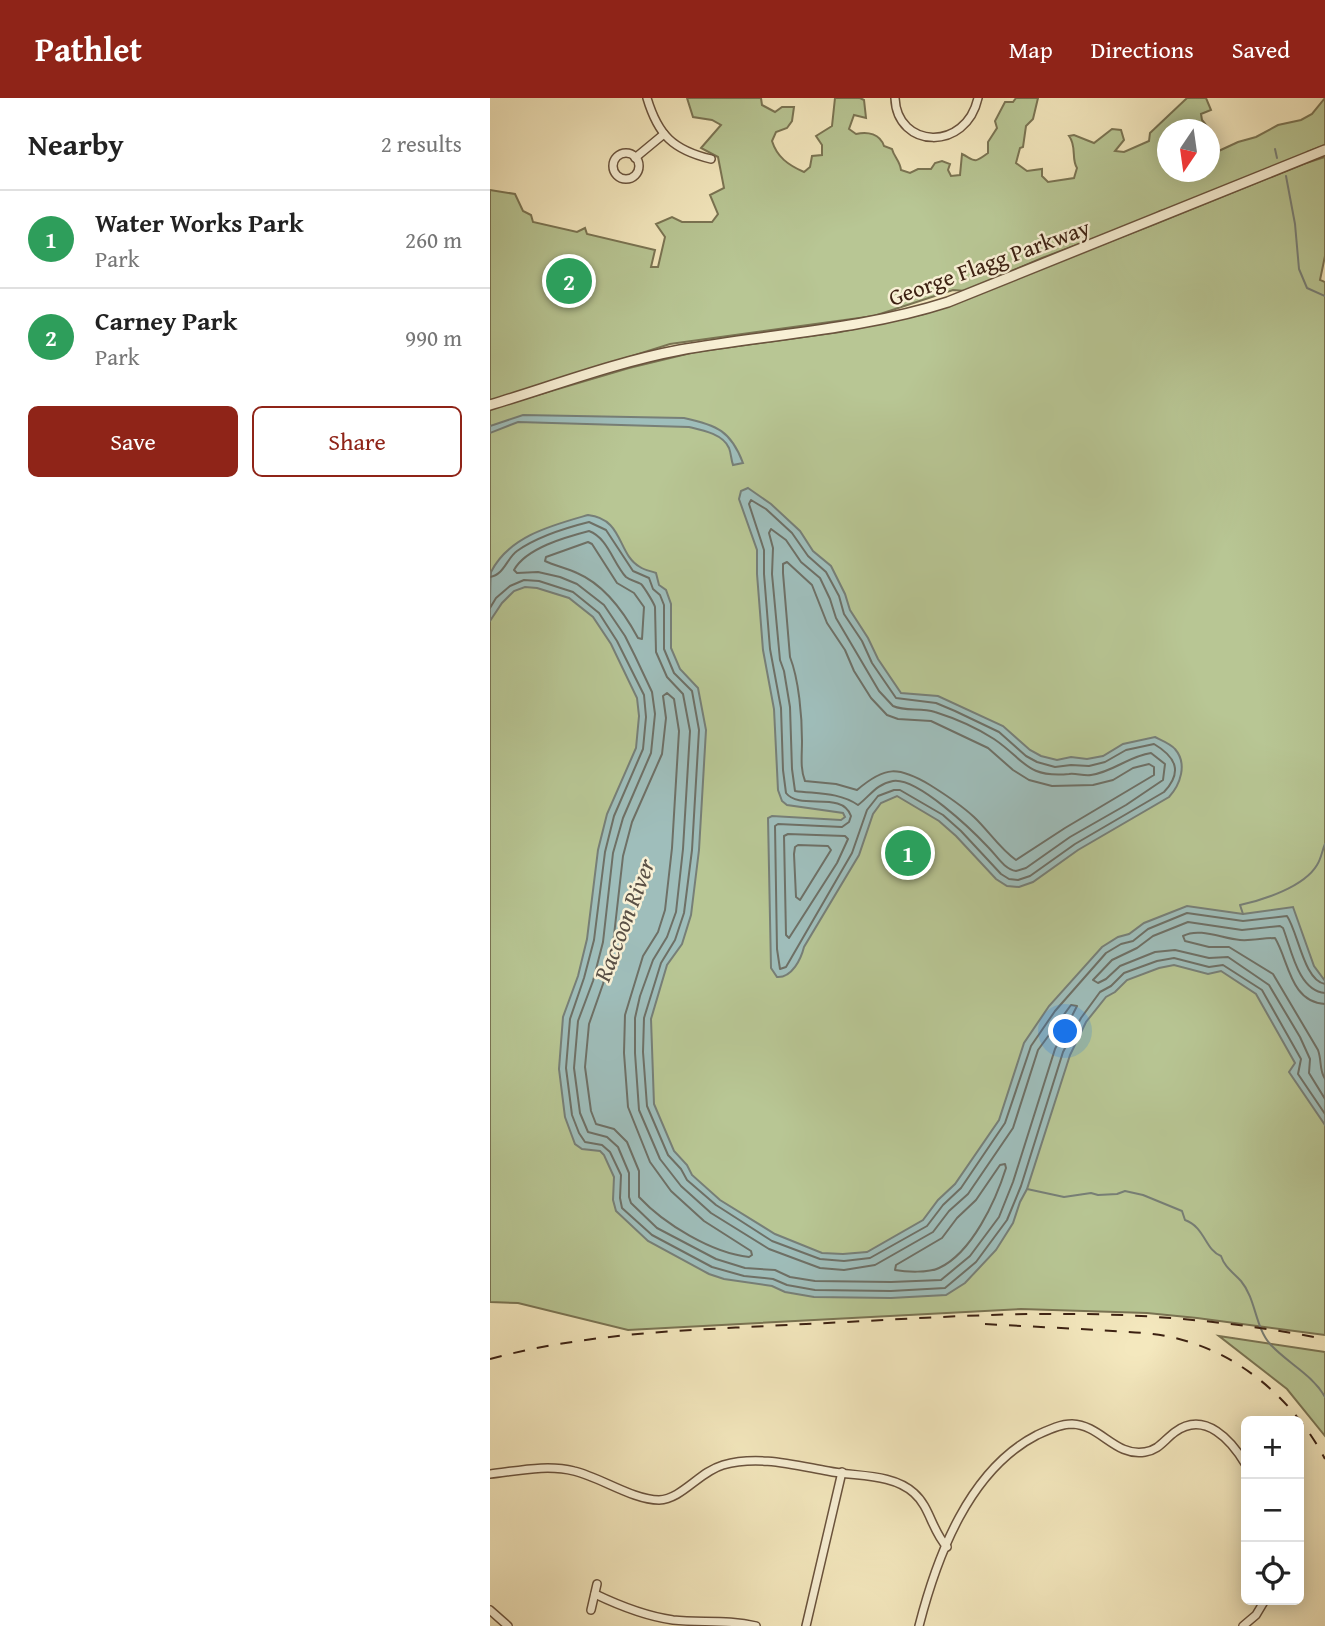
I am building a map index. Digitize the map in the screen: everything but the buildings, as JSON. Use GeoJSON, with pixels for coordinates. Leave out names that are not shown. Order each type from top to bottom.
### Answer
{"type":"FeatureCollection","features":[{"type":"Feature","properties":{"kind":"street"},"geometry":{"type":"LineString","coordinates":[[647,98],[654,120],[664,134],[688,152],[711,159]]}},
{"type":"Feature","properties":{"kind":"street"},"geometry":{"type":"LineString","coordinates":[[895,98],[900,117],[908,127],[923,136],[936,138],[964,127],[972,117],[978,99]]}},
{"type":"Feature","properties":{"kind":"street"},"geometry":{"type":"LineString","coordinates":[[635,158],[664,134]]}},
{"type":"Feature","properties":{"kind":"street","name":"George Flagg Parkway"},"geometry":{"type":"LineString","coordinates":[[490,405],[635,361],[679,351],[808,333],[913,313],[961,297],[1325,150]]}},
{"type":"Feature","properties":{"kind":"street"},"geometry":{"type":"LineString","coordinates":[[919,1626],[947,1547],[967,1504],[986,1477],[1019,1446],[1043,1432],[1062,1425],[1083,1426],[1093,1429],[1119,1448],[1135,1453],[1151,1451],[1184,1427],[1204,1425],[1226,1437],[1241,1458]]}},
{"type":"Feature","properties":{"kind":"street"},"geometry":{"type":"LineString","coordinates":[[490,1474],[562,1469],[661,1500],[680,1492],[704,1472],[730,1463],[780,1462],[900,1483],[913,1492],[923,1504],[937,1537],[947,1547]]}},
{"type":"Feature","properties":{"kind":"street"},"geometry":{"type":"LineString","coordinates":[[806,1626],[842,1472]]}},
{"type":"Feature","properties":{"kind":"street"},"geometry":{"type":"LineString","coordinates":[[591,1610],[597,1584]]}},
{"type":"Feature","properties":{"kind":"street"},"geometry":{"type":"LineString","coordinates":[[595,1594],[628,1609],[660,1618],[725,1620],[756,1626]]}},
{"type":"Feature","properties":{"kind":"street"},"geometry":{"type":"LineString","coordinates":[[1243,1626],[1256,1615],[1262,1605]]}},
{"type":"Feature","properties":{"kind":"street"},"geometry":{"type":"LineString","coordinates":[[490,1610],[508,1626]]}},
{"type":"Feature","properties":{"kind":"green space"},"geometry":{"type":"Polygon","coordinates":[[[687,98],[761,98],[762,105],[775,112],[782,107],[794,107],[792,121],[787,128],[776,132],[772,141],[784,160],[804,172],[810,167],[812,156],[822,155],[822,145],[816,136],[832,126],[835,98],[864,100],[866,118],[854,115],[849,129],[856,134],[869,133],[877,136],[884,146],[892,149],[901,170],[910,173],[918,169],[931,169],[935,163],[942,161],[950,164],[948,170],[951,176],[960,175],[962,154],[975,160],[988,153],[988,142],[997,128],[995,121],[1005,102],[1013,102],[1016,98],[1038,98],[1033,119],[1026,126],[1023,147],[1020,148],[1016,163],[1027,171],[1042,169],[1042,176],[1048,182],[1074,178],[1077,168],[1069,136],[1074,135],[1094,143],[1112,129],[1121,130],[1124,140],[1115,151],[1124,152],[1149,141],[1150,133],[1157,126],[1157,182],[1220,182],[1220,150],[1256,137],[1278,125],[1301,120],[1312,114],[1325,98],[1325,145],[1307,152],[1307,155],[1042,258],[966,291],[953,290],[874,316],[670,344],[490,401],[490,190],[515,194],[523,211],[531,215],[533,222],[577,232],[585,228],[587,234],[655,250],[651,267],[658,267],[665,237],[656,224],[672,217],[682,222],[712,222],[718,214],[710,195],[724,188],[718,157],[701,148],[721,125],[712,120],[693,117],[687,98]]]}},
{"type":"Feature","properties":{"kind":"green space"},"geometry":{"type":"Polygon","coordinates":[[[1187,98],[1206,98],[1211,110],[1201,114],[1202,119],[1165,119],[1187,98]]]}},
{"type":"Feature","properties":{"kind":"green space"},"geometry":{"type":"Polygon","coordinates":[[[1325,157],[1325,256],[1320,280],[1325,282],[1325,1335],[1147,1313],[1021,1309],[628,1330],[518,1303],[490,1302],[490,409],[629,368],[695,352],[840,332],[924,314],[1325,157]]]}},
{"type":"Feature","properties":{"kind":"green space"},"geometry":{"type":"Polygon","coordinates":[[[1219,1336],[1325,1352],[1325,1436],[1287,1389],[1219,1336]]]}},
{"type":"Feature","properties":{"kind":"water"},"geometry":{"type":"Polygon","coordinates":[[[523,415],[684,418],[705,423],[721,431],[733,443],[743,463],[733,465],[729,448],[722,439],[712,433],[689,427],[518,422],[490,433],[490,426],[523,415]]]}},
{"type":"Feature","properties":{"kind":"water"},"geometry":{"type":"Polygon","coordinates":[[[748,488],[771,504],[800,531],[813,551],[831,566],[850,610],[901,693],[938,696],[1003,726],[1030,750],[1057,760],[1103,756],[1123,744],[1155,737],[1173,747],[1181,761],[1181,774],[1173,792],[1169,797],[1078,850],[1033,882],[1019,887],[1007,886],[996,879],[939,821],[897,796],[881,803],[873,814],[859,855],[804,947],[798,962],[787,974],[777,977],[771,968],[768,818],[772,816],[841,820],[845,817],[843,813],[787,805],[782,801],[778,790],[774,709],[763,650],[757,550],[739,499],[741,491],[748,488]]]}},
{"type":"Feature","properties":{"kind":"water","name":"Raccoon River"},"geometry":{"type":"Polygon","coordinates":[[[588,515],[608,523],[633,561],[656,573],[659,585],[666,590],[671,604],[671,648],[680,669],[698,688],[706,730],[699,850],[691,915],[682,944],[667,965],[651,1019],[654,1104],[674,1151],[692,1175],[720,1200],[775,1234],[822,1253],[867,1252],[923,1220],[955,1184],[999,1120],[1024,1043],[1049,1006],[1102,947],[1129,934],[1144,923],[1187,906],[1243,914],[1293,907],[1314,966],[1325,981],[1325,1125],[1289,1072],[1295,1063],[1256,994],[1221,971],[1208,974],[1174,965],[1127,980],[1106,997],[1086,1022],[1070,1055],[1027,1189],[1013,1223],[996,1250],[965,1283],[946,1295],[891,1298],[814,1297],[785,1292],[772,1286],[724,1279],[709,1274],[648,1241],[616,1211],[613,1200],[614,1177],[604,1155],[600,1151],[582,1149],[575,1144],[565,1117],[559,1069],[563,1017],[578,976],[587,939],[598,850],[607,814],[636,748],[639,716],[637,698],[611,644],[593,617],[569,598],[525,587],[514,591],[490,621],[491,572],[509,549],[533,534],[588,515]]]}},
{"type":"Feature","properties":{"kind":"waterway"},"geometry":{"type":"LineString","coordinates":[[1275,149],[1277,158]]}},
{"type":"Feature","properties":{"kind":"waterway"},"geometry":{"type":"LineString","coordinates":[[1286,176],[1295,224],[1299,269],[1307,288],[1325,296]]}},
{"type":"Feature","properties":{"kind":"waterway"},"geometry":{"type":"LineString","coordinates":[[1243,914],[1240,905],[1271,896],[1303,880],[1317,865],[1325,844]]}},
{"type":"Feature","properties":{"kind":"waterway"},"geometry":{"type":"LineString","coordinates":[[1027,1189],[1064,1197],[1091,1193],[1117,1194],[1125,1191],[1143,1195],[1182,1211],[1185,1220],[1197,1228],[1211,1249],[1221,1256],[1246,1288],[1261,1330],[1270,1344],[1306,1375],[1325,1397]]}},
{"type":"Feature","properties":{"kind":"railway"},"geometry":{"type":"LineString","coordinates":[[490,1359],[568,1343],[647,1333],[1038,1314],[1167,1318],[1262,1328],[1325,1339]]}},
{"type":"Feature","properties":{"kind":"railway"},"geometry":{"type":"LineString","coordinates":[[985,1324],[1149,1334],[1202,1346],[1245,1369],[1282,1400],[1313,1438],[1325,1459]]}},
{"type":"Feature","properties":{"kind":"place","name":"Carney Park"},"geometry":{"type":"Point","coordinates":[569,281]}},
{"type":"Feature","properties":{"kind":"place","name":"Water Works Park"},"geometry":{"type":"Point","coordinates":[908,853]}}]}
